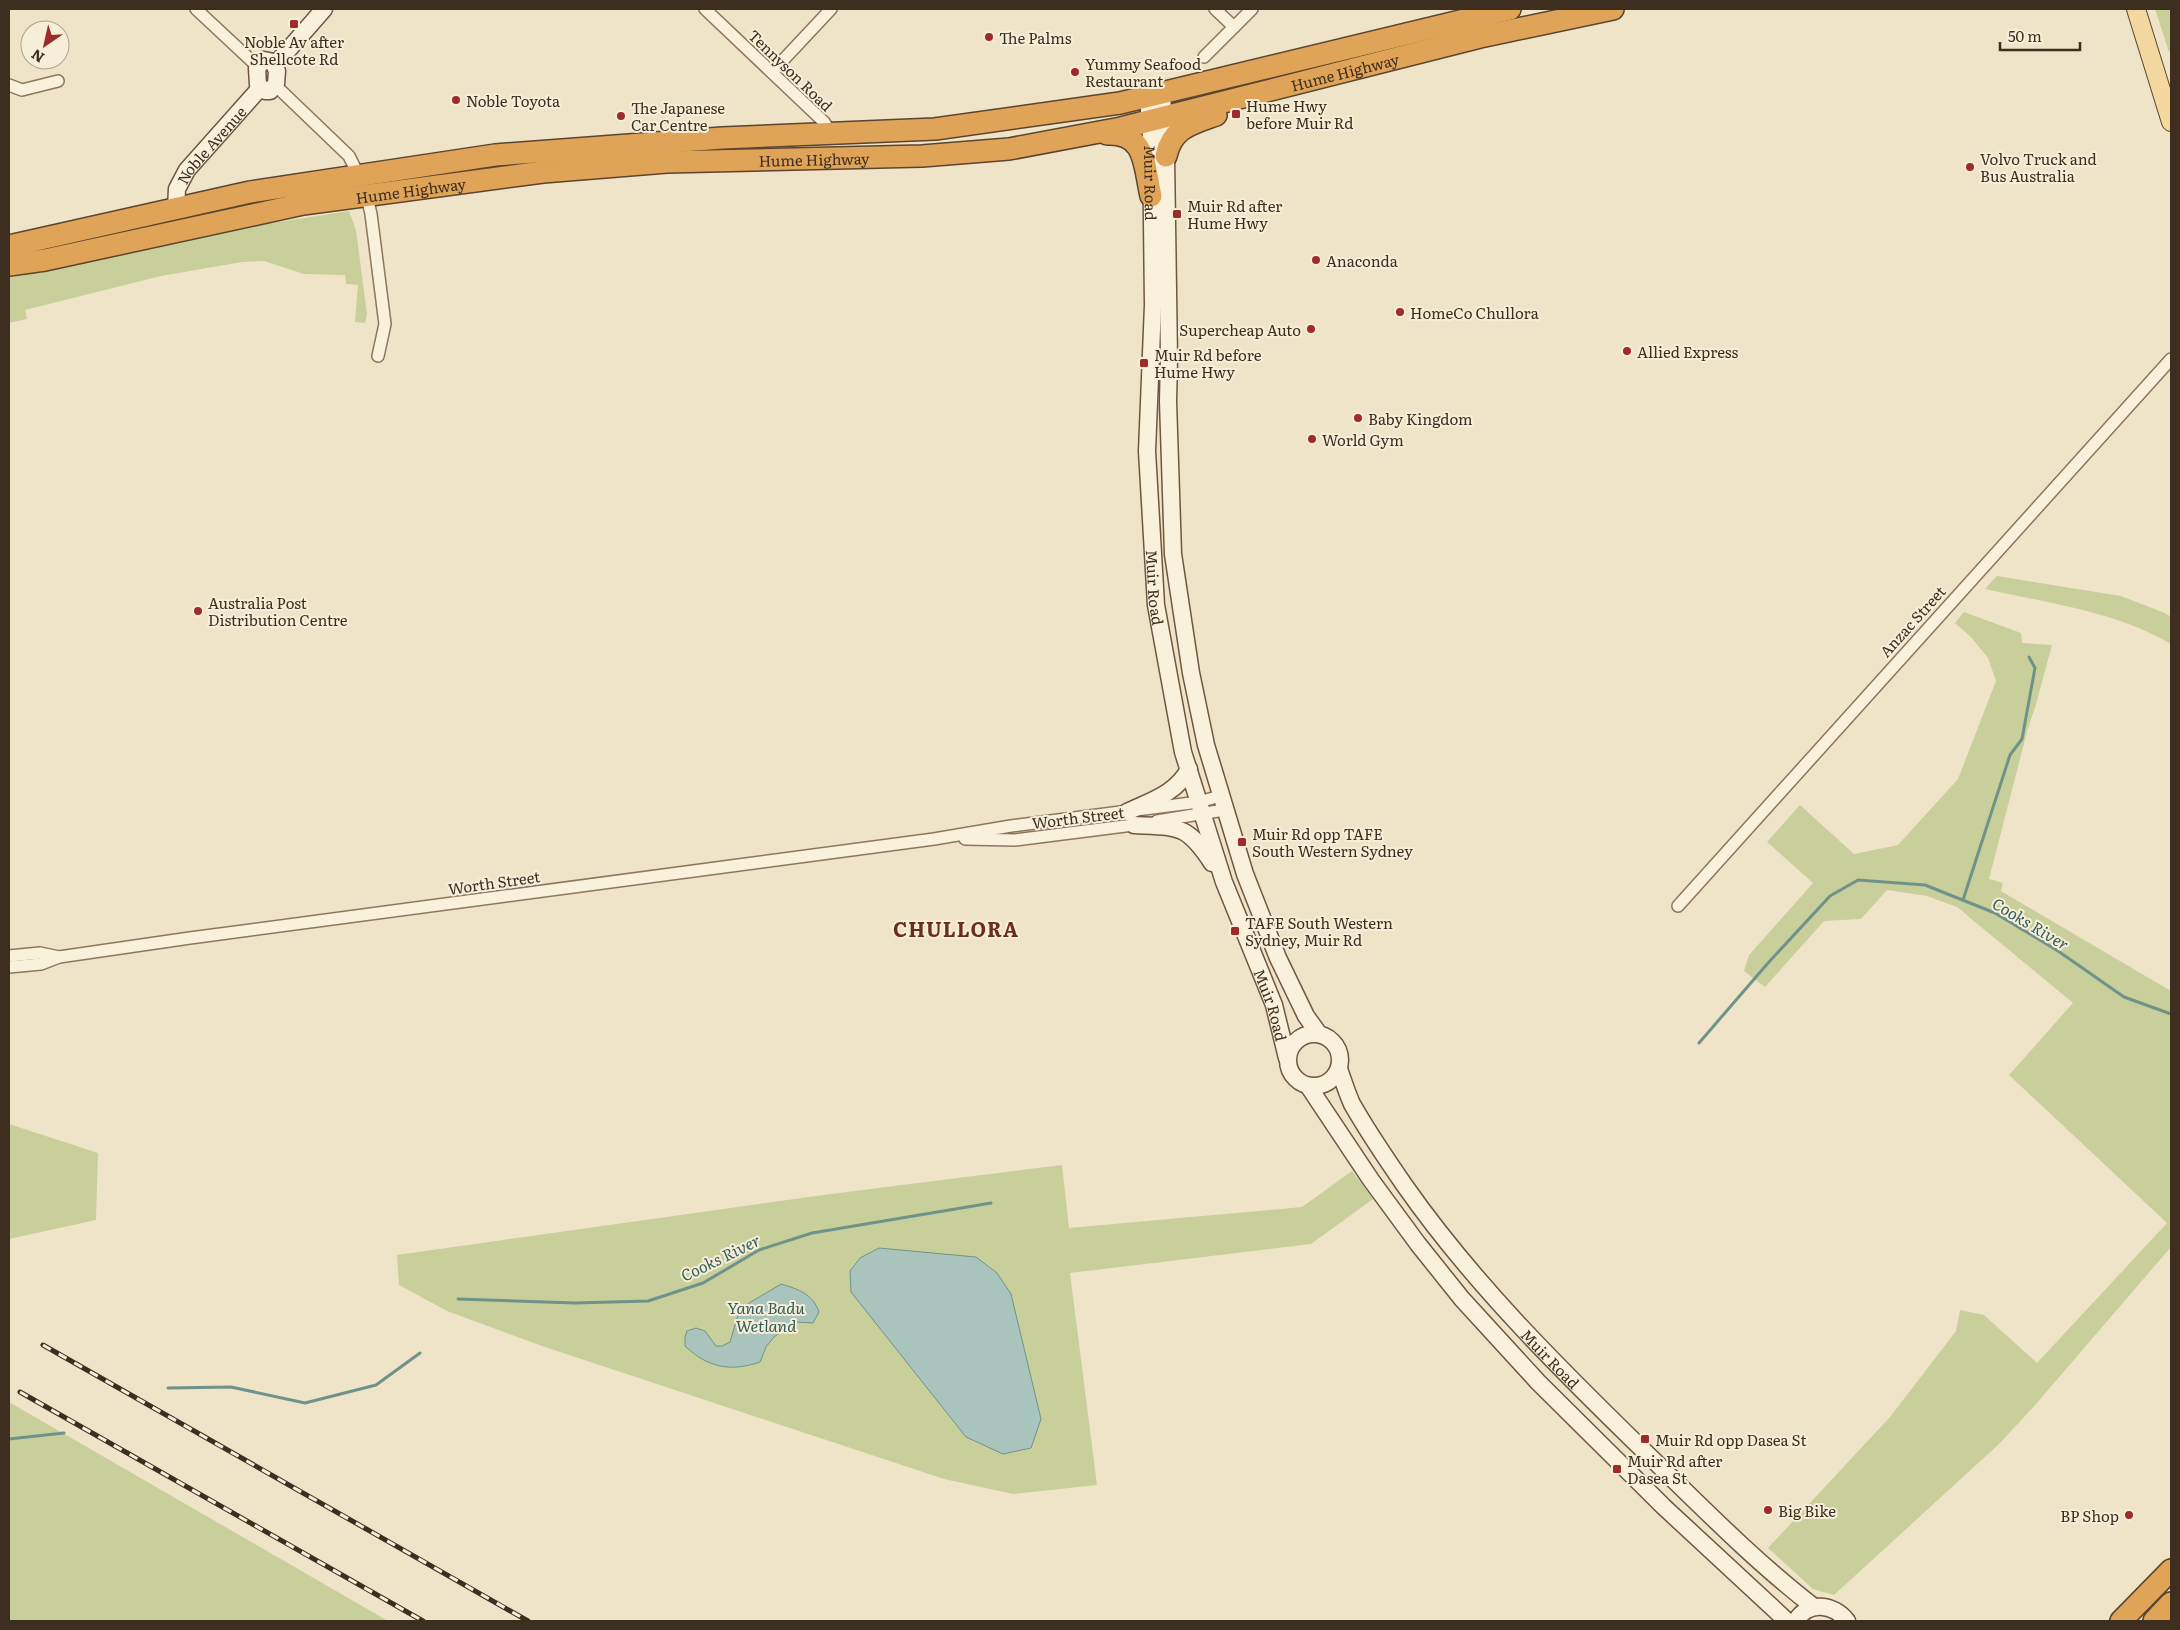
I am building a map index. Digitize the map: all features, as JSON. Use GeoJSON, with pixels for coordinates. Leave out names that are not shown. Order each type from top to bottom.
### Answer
{"type":"FeatureCollection","features":[{"type":"Feature","properties":{"kind":"highway","name":"Hume Highway"},"geometry":{"type":"LineString","coordinates":[[9,265],[44,260],[303,204],[363,185],[495,155],[722,138],[935,129],[1102,106],[1155,96],[1510,9]]}},
{"type":"Feature","properties":{"kind":"highway","name":"Hume Highway"},"geometry":{"type":"LineString","coordinates":[[9,246],[250,192],[667,162],[840,156],[922,156],[1009,149],[1082,136],[1157,119],[1480,37],[1612,9]]}},
{"type":"Feature","properties":{"kind":"highway"},"geometry":{"type":"LineString","coordinates":[[1166,156],[1172,137],[1183,129],[1290,84]]}},
{"type":"Feature","properties":{"kind":"highway"},"geometry":{"type":"LineString","coordinates":[[1082,136],[1114,134],[1126,136],[1135,141],[1142,152],[1151,196]]}},
{"type":"Feature","properties":{"kind":"highway"},"geometry":{"type":"LineString","coordinates":[[2121,1621],[2171,1570]]}},
{"type":"Feature","properties":{"kind":"highway"},"geometry":{"type":"LineString","coordinates":[[2154,1621],[2171,1603]]}},
{"type":"Feature","properties":{"kind":"main road"},"geometry":{"type":"LineString","coordinates":[[2136,9],[2171,122]]}},
{"type":"Feature","properties":{"kind":"street"},"geometry":{"type":"LineString","coordinates":[[196,9],[258,66]]}},
{"type":"Feature","properties":{"kind":"street"},"geometry":{"type":"LineString","coordinates":[[275,65],[324,9]]}},
{"type":"Feature","properties":{"kind":"street","name":"Tennyson Road"},"geometry":{"type":"LineString","coordinates":[[705,9],[824,122],[832,134]]}},
{"type":"Feature","properties":{"kind":"street"},"geometry":{"type":"LineString","coordinates":[[772,72],[831,9]]}},
{"type":"Feature","properties":{"kind":"street"},"geometry":{"type":"LineString","coordinates":[[1215,9],[1234,28]]}},
{"type":"Feature","properties":{"kind":"street"},"geometry":{"type":"LineString","coordinates":[[1204,57],[1252,9]]}},
{"type":"Feature","properties":{"kind":"street"},"geometry":{"type":"LineString","coordinates":[[268,87],[277,78],[275,65],[269,60],[264,60],[258,66],[257,80],[268,87],[349,156],[363,185],[372,214],[385,324],[378,356]]}},
{"type":"Feature","properties":{"kind":"street"},"geometry":{"type":"LineString","coordinates":[[9,84],[22,90],[58,81]]}},
{"type":"Feature","properties":{"kind":"street","name":"Noble Avenue"},"geometry":{"type":"LineString","coordinates":[[176,208],[177,189],[187,170],[268,87]]}},
{"type":"Feature","properties":{"kind":"street","name":"Muir Road"},"geometry":{"type":"LineString","coordinates":[[1155,96],[1157,119],[1166,156],[1168,401],[1174,554],[1191,673],[1206,745],[1222,803],[1265,928],[1290,985],[1318,1034]]}},
{"type":"Feature","properties":{"kind":"street","name":"Muir Road"},"geometry":{"type":"LineString","coordinates":[[1157,119],[1151,196],[1153,305],[1146,451],[1156,605],[1165,663],[1183,752],[1224,882],[1274,1005],[1287,1058]]}},
{"type":"Feature","properties":{"kind":"street","name":"Anzac Street"},"geometry":{"type":"LineString","coordinates":[[1678,906],[2171,358]]}},
{"type":"Feature","properties":{"kind":"street"},"geometry":{"type":"LineString","coordinates":[[1130,818],[1172,790],[1182,781],[1188,769]]}},
{"type":"Feature","properties":{"kind":"street","name":"Worth Street"},"geometry":{"type":"LineString","coordinates":[[9,967],[41,964],[59,957],[190,938],[934,839],[1015,840],[1222,803]]}},
{"type":"Feature","properties":{"kind":"street"},"geometry":{"type":"LineString","coordinates":[[1130,818],[1172,827],[1188,833],[1198,842],[1224,882]]}},
{"type":"Feature","properties":{"kind":"street","name":"Worth Street"},"geometry":{"type":"LineString","coordinates":[[9,956],[40,953],[59,957]]}},
{"type":"Feature","properties":{"kind":"street"},"geometry":{"type":"LineString","coordinates":[[1318,1034],[1326,1037],[1337,1048],[1340,1055],[1339,1069],[1330,1081],[1324,1085],[1309,1086],[1296,1080],[1291,1074],[1287,1058],[1289,1049],[1301,1036],[1318,1034]]}},
{"type":"Feature","properties":{"kind":"street","name":"Muir Road"},"geometry":{"type":"LineString","coordinates":[[1339,1069],[1352,1102],[1388,1161],[1435,1228],[1473,1274],[1577,1386],[1714,1519],[1810,1604]]}},
{"type":"Feature","properties":{"kind":"street","name":"Muir Road"},"geometry":{"type":"LineString","coordinates":[[1309,1086],[1371,1180],[1418,1244],[1462,1299],[1538,1382],[1664,1507],[1782,1618]]}},
{"type":"Feature","properties":{"kind":"street"},"geometry":{"type":"LineString","coordinates":[[1796,1621],[1810,1604],[1836,1610],[1847,1621]]}},
{"type":"Feature","properties":{"kind":"green space"},"geometry":{"type":"Polygon","coordinates":[[[2155,9],[2171,9],[2171,49],[2169,52],[2155,9]]]}},
{"type":"Feature","properties":{"kind":"green space"},"geometry":{"type":"Polygon","coordinates":[[[349,211],[356,230],[367,314],[365,323],[355,322],[358,285],[346,284],[345,275],[304,274],[264,261],[242,262],[161,276],[25,310],[27,319],[9,323],[9,278],[11,277],[214,232],[349,211]]]}},
{"type":"Feature","properties":{"kind":"green space"},"geometry":{"type":"Polygon","coordinates":[[[1997,576],[2121,596],[2165,613],[2171,617],[2171,644],[2127,623],[2104,616],[2080,609],[1985,589],[1997,576]]]}},
{"type":"Feature","properties":{"kind":"green space"},"geometry":{"type":"Polygon","coordinates":[[[1964,612],[2021,633],[2022,643],[2052,645],[2028,728],[1989,879],[2003,883],[2001,891],[2171,991],[2171,1247],[2036,1404],[1999,1444],[1834,1595],[1813,1589],[1768,1548],[1890,1417],[1956,1331],[1960,1310],[1984,1315],[2037,1363],[2167,1223],[2009,1075],[2073,1003],[1957,907],[1927,896],[1887,890],[1861,919],[1824,921],[1765,987],[1744,971],[1749,955],[1813,883],[1767,842],[1800,805],[1854,854],[1898,845],[1958,779],[1996,681],[1988,658],[1971,637],[1955,623],[1964,612]]]}},
{"type":"Feature","properties":{"kind":"green space"},"geometry":{"type":"Polygon","coordinates":[[[9,1124],[98,1153],[96,1220],[9,1239],[9,1124]]]}},
{"type":"Feature","properties":{"kind":"green space"},"geometry":{"type":"Polygon","coordinates":[[[1062,1165],[1069,1228],[1302,1207],[1352,1171],[1373,1199],[1311,1244],[1070,1273],[1097,1485],[1013,1494],[944,1479],[542,1346],[447,1311],[399,1285],[397,1255],[823,1195],[1062,1165]]]}},
{"type":"Feature","properties":{"kind":"green space"},"geometry":{"type":"Polygon","coordinates":[[[9,1402],[388,1621],[9,1621],[9,1402]]]}},
{"type":"Feature","properties":{"kind":"water"},"geometry":{"type":"Polygon","coordinates":[[[879,1248],[976,1257],[997,1273],[1011,1294],[1041,1419],[1031,1448],[1003,1454],[966,1437],[851,1292],[850,1271],[860,1258],[879,1248]]]}},
{"type":"Feature","properties":{"kind":"water","name":"Yana Badu Wetland"},"geometry":{"type":"Polygon","coordinates":[[[781,1284],[804,1293],[813,1301],[819,1312],[813,1323],[795,1322],[774,1337],[766,1347],[760,1362],[739,1367],[720,1366],[702,1359],[685,1346],[687,1331],[696,1328],[705,1331],[716,1346],[722,1346],[730,1342],[738,1315],[749,1303],[781,1284]]]}},
{"type":"Feature","properties":{"kind":"waterway"},"geometry":{"type":"LineString","coordinates":[[1963,900],[2010,755],[2022,739],[2035,668],[2029,657]]}},
{"type":"Feature","properties":{"kind":"waterway","name":"Cooks River"},"geometry":{"type":"LineString","coordinates":[[1699,1043],[1768,963],[1830,896],[1858,880],[1925,885],[1995,913],[2058,951],[2124,997],[2171,1014]]}},
{"type":"Feature","properties":{"kind":"waterway","name":"Cooks River"},"geometry":{"type":"LineString","coordinates":[[458,1299],[575,1303],[648,1301],[703,1283],[759,1250],[812,1233],[991,1203]]}},
{"type":"Feature","properties":{"kind":"waterway","name":"Cooks River"},"geometry":{"type":"LineString","coordinates":[[168,1388],[231,1387],[305,1403],[376,1385],[420,1353]]}},
{"type":"Feature","properties":{"kind":"waterway","name":"Cooks River"},"geometry":{"type":"LineString","coordinates":[[9,1439],[64,1433]]}},
{"type":"Feature","properties":{"kind":"railway"},"geometry":{"type":"LineString","coordinates":[[43,1345],[528,1621]]}},
{"type":"Feature","properties":{"kind":"railway"},"geometry":{"type":"LineString","coordinates":[[20,1392],[423,1621]]}},
{"type":"Feature","properties":{"kind":"place","name":"Noble Av after Shellcote Rd"},"geometry":{"type":"Point","coordinates":[294,24]}},
{"type":"Feature","properties":{"kind":"place","name":"The Palms"},"geometry":{"type":"Point","coordinates":[989,37]}},
{"type":"Feature","properties":{"kind":"place","name":"Yummy Seafood Restaurant"},"geometry":{"type":"Point","coordinates":[1075,72]}},
{"type":"Feature","properties":{"kind":"place","name":"Noble Toyota"},"geometry":{"type":"Point","coordinates":[456,100]}},
{"type":"Feature","properties":{"kind":"place","name":"Hume Hwy before Muir Rd"},"geometry":{"type":"Point","coordinates":[1236,114]}},
{"type":"Feature","properties":{"kind":"place","name":"The Japanese Car Centre"},"geometry":{"type":"Point","coordinates":[621,116]}},
{"type":"Feature","properties":{"kind":"place","name":"Volvo Truck and Bus Australia"},"geometry":{"type":"Point","coordinates":[1970,167]}},
{"type":"Feature","properties":{"kind":"place","name":"Muir Rd after Hume Hwy"},"geometry":{"type":"Point","coordinates":[1177,214]}},
{"type":"Feature","properties":{"kind":"place","name":"Anaconda"},"geometry":{"type":"Point","coordinates":[1316,260]}},
{"type":"Feature","properties":{"kind":"place","name":"HomeCo Chullora"},"geometry":{"type":"Point","coordinates":[1400,312]}},
{"type":"Feature","properties":{"kind":"place","name":"Supercheap Auto"},"geometry":{"type":"Point","coordinates":[1311,329]}},
{"type":"Feature","properties":{"kind":"place","name":"Allied Express"},"geometry":{"type":"Point","coordinates":[1627,351]}},
{"type":"Feature","properties":{"kind":"place","name":"Muir Rd before Hume Hwy"},"geometry":{"type":"Point","coordinates":[1144,363]}},
{"type":"Feature","properties":{"kind":"place","name":"Baby Kingdom"},"geometry":{"type":"Point","coordinates":[1358,418]}},
{"type":"Feature","properties":{"kind":"place","name":"World Gym"},"geometry":{"type":"Point","coordinates":[1312,439]}},
{"type":"Feature","properties":{"kind":"place","name":"Australia Post Distribution Centre"},"geometry":{"type":"Point","coordinates":[198,611]}},
{"type":"Feature","properties":{"kind":"place","name":"Muir Rd opp TAFE South Western Sydney"},"geometry":{"type":"Point","coordinates":[1242,842]}},
{"type":"Feature","properties":{"kind":"place","name":"TAFE South Western Sydney, Muir Rd"},"geometry":{"type":"Point","coordinates":[1235,931]}},
{"type":"Feature","properties":{"kind":"place","name":"Muir Rd opp Dasea St"},"geometry":{"type":"Point","coordinates":[1645,1439]}},
{"type":"Feature","properties":{"kind":"place","name":"Muir Rd after Dasea St"},"geometry":{"type":"Point","coordinates":[1617,1469]}},
{"type":"Feature","properties":{"kind":"place","name":"Big Bike"},"geometry":{"type":"Point","coordinates":[1768,1510]}},
{"type":"Feature","properties":{"kind":"place","name":"BP Shop"},"geometry":{"type":"Point","coordinates":[2129,1515]}},
{"type":"Feature","properties":{"kind":"district","name":"CHULLORA"},"geometry":{"type":"Point","coordinates":[956,928]}}]}
